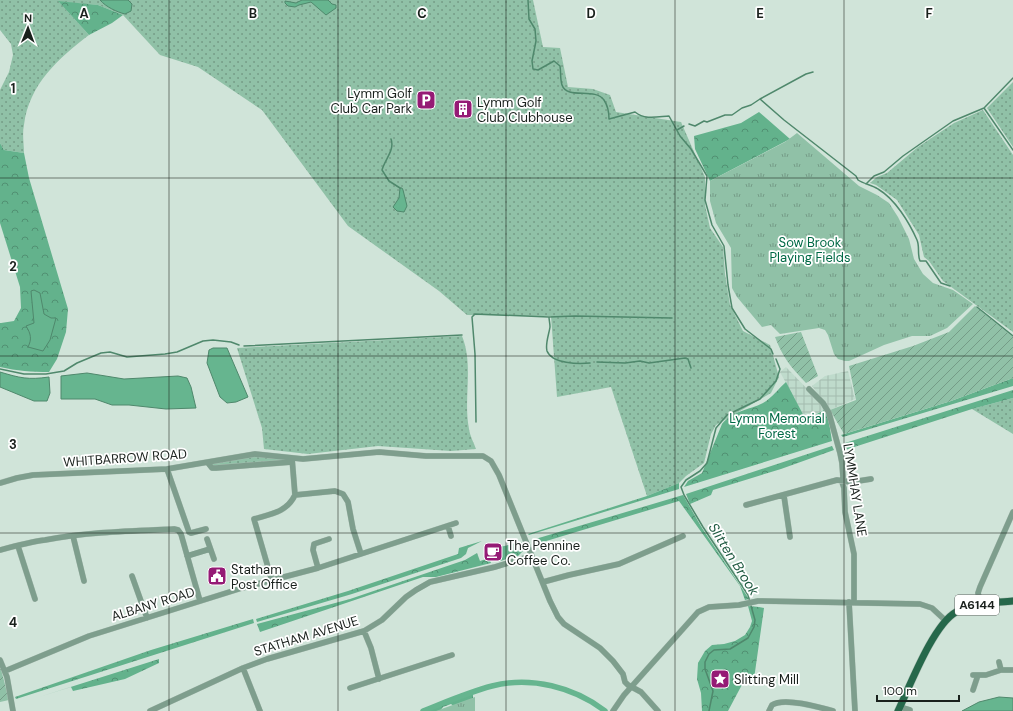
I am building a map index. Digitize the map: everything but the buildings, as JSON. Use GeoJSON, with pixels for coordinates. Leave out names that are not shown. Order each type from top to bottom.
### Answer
{"type":"FeatureCollection","features":[{"type":"Feature","properties":{"kind":"main road","name":"A6144"},"geometry":{"type":"LineString","coordinates":[[899,709],[932,640],[946,621],[955,612],[966,607],[1013,600]]}},
{"type":"Feature","properties":{"kind":"street","name":"LYMMHAY LANE"},"geometry":{"type":"LineString","coordinates":[[808,389],[822,403],[829,413],[840,453],[845,512],[854,554],[851,602],[856,711]]}},
{"type":"Feature","properties":{"kind":"street","name":"WHITBARROW ROAD"},"geometry":{"type":"LineString","coordinates":[[0,483],[32,474],[167,469],[255,454],[265,454],[292,460],[379,452],[426,456],[484,456],[491,461],[499,475],[550,601],[561,621],[571,630],[600,648],[623,674],[625,682],[631,687],[642,692],[658,711]]}},
{"type":"Feature","properties":{"kind":"street"},"geometry":{"type":"LineString","coordinates":[[208,463],[212,468],[216,468],[292,460],[295,495],[289,505],[282,510],[254,519],[272,581]]}},
{"type":"Feature","properties":{"kind":"street"},"geometry":{"type":"LineString","coordinates":[[167,469],[189,532],[191,533],[206,529]]}},
{"type":"Feature","properties":{"kind":"street"},"geometry":{"type":"LineString","coordinates":[[746,505],[784,496],[837,480],[842,482],[852,482],[871,479]]}},
{"type":"Feature","properties":{"kind":"street"},"geometry":{"type":"LineString","coordinates":[[295,495],[335,491],[343,494],[348,502],[353,529],[361,554]]}},
{"type":"Feature","properties":{"kind":"street"},"geometry":{"type":"LineString","coordinates":[[784,496],[790,536]]}},
{"type":"Feature","properties":{"kind":"street"},"geometry":{"type":"LineString","coordinates":[[981,604],[978,593],[980,587],[1013,512]]}},
{"type":"Feature","properties":{"kind":"street","name":"ALBANY ROAD"},"geometry":{"type":"LineString","coordinates":[[5,671],[89,636],[242,588],[318,568],[456,523]]}},
{"type":"Feature","properties":{"kind":"street"},"geometry":{"type":"LineString","coordinates":[[448,526],[451,536]]}},
{"type":"Feature","properties":{"kind":"street"},"geometry":{"type":"LineString","coordinates":[[0,550],[45,540],[73,536],[113,532],[174,529],[181,534],[200,601]]}},
{"type":"Feature","properties":{"kind":"street"},"geometry":{"type":"LineString","coordinates":[[73,536],[84,581]]}},
{"type":"Feature","properties":{"kind":"street"},"geometry":{"type":"LineString","coordinates":[[542,582],[618,564],[683,536]]}},
{"type":"Feature","properties":{"kind":"street"},"geometry":{"type":"LineString","coordinates":[[207,539],[214,559]]}},
{"type":"Feature","properties":{"kind":"street"},"geometry":{"type":"LineString","coordinates":[[318,568],[313,547],[317,542],[329,539]]}},
{"type":"Feature","properties":{"kind":"street"},"geometry":{"type":"LineString","coordinates":[[18,546],[35,599]]}},
{"type":"Feature","properties":{"kind":"street"},"geometry":{"type":"LineString","coordinates":[[187,556],[210,549]]}},
{"type":"Feature","properties":{"kind":"street","name":"STATHAM AVENUE"},"geometry":{"type":"LineString","coordinates":[[152,711],[243,668],[267,659],[364,631],[382,620],[406,597],[430,582],[495,567],[531,556]]}},
{"type":"Feature","properties":{"kind":"street"},"geometry":{"type":"LineString","coordinates":[[132,576],[147,618]]}},
{"type":"Feature","properties":{"kind":"street"},"geometry":{"type":"LineString","coordinates":[[615,709],[624,695],[698,612],[709,607],[753,602],[851,602],[924,605],[932,608],[946,621]]}},
{"type":"Feature","properties":{"kind":"street"},"geometry":{"type":"LineString","coordinates":[[364,631],[371,648],[379,679]]}},
{"type":"Feature","properties":{"kind":"street"},"geometry":{"type":"LineString","coordinates":[[350,688],[452,655]]}},
{"type":"Feature","properties":{"kind":"street"},"geometry":{"type":"LineString","coordinates":[[0,660],[5,671],[13,711]]}},
{"type":"Feature","properties":{"kind":"street"},"geometry":{"type":"LineString","coordinates":[[999,662],[1000,670]]}},
{"type":"Feature","properties":{"kind":"street"},"geometry":{"type":"LineString","coordinates":[[243,668],[260,711]]}},
{"type":"Feature","properties":{"kind":"street"},"geometry":{"type":"LineString","coordinates":[[973,690],[976,675],[991,674],[1000,670],[1013,670]]}},
{"type":"Feature","properties":{"kind":"street"},"geometry":{"type":"LineString","coordinates":[[769,711],[772,705],[781,702],[811,705],[833,711]]}},
{"type":"Feature","properties":{"kind":"street"},"geometry":{"type":"LineString","coordinates":[[899,709],[910,711],[912,704]]}},
{"type":"Feature","properties":{"kind":"shaded area"},"geometry":{"type":"Polygon","coordinates":[[[100,0],[128,0],[132,4],[131,11],[125,14],[119,12],[108,7],[100,0]]]}},
{"type":"Feature","properties":{"kind":"shaded area"},"geometry":{"type":"Polygon","coordinates":[[[302,0],[328,0],[332,4],[336,5],[336,8],[326,15],[311,2],[295,7],[288,6],[285,3],[285,1],[296,3],[302,0]]]}},
{"type":"Feature","properties":{"kind":"shaded area"},"geometry":{"type":"Polygon","coordinates":[[[400,188],[403,190],[407,206],[404,212],[397,211],[393,207],[399,198],[400,188]]]}},
{"type":"Feature","properties":{"kind":"shaded area"},"geometry":{"type":"Polygon","coordinates":[[[34,290],[40,293],[44,314],[51,318],[56,318],[50,340],[43,351],[28,347],[30,336],[26,326],[34,323],[31,291],[34,290]]]}},
{"type":"Feature","properties":{"kind":"shaded area"},"geometry":{"type":"Polygon","coordinates":[[[213,348],[227,348],[248,397],[236,402],[227,403],[220,397],[207,363],[209,350],[213,348]]]}},
{"type":"Feature","properties":{"kind":"shaded area"},"geometry":{"type":"Polygon","coordinates":[[[786,367],[825,409],[806,420],[780,372],[786,367]]]}},
{"type":"Feature","properties":{"kind":"shaded area"},"geometry":{"type":"Polygon","coordinates":[[[848,371],[855,399],[830,410],[812,386],[825,376],[848,371]]]}},
{"type":"Feature","properties":{"kind":"shaded area"},"geometry":{"type":"Polygon","coordinates":[[[0,372],[24,378],[49,377],[50,393],[47,401],[34,401],[0,387],[0,372]]]}},
{"type":"Feature","properties":{"kind":"shaded area"},"geometry":{"type":"Polygon","coordinates":[[[87,373],[124,379],[178,376],[187,378],[191,387],[196,408],[166,409],[129,405],[112,405],[95,399],[61,399],[61,376],[87,373]]]}},
{"type":"Feature","properties":{"kind":"shaded area"},"geometry":{"type":"Polygon","coordinates":[[[999,697],[1013,698],[1013,711],[962,711],[979,702],[999,697]]]}},
{"type":"Feature","properties":{"kind":"green space"},"geometry":{"type":"Polygon","coordinates":[[[0,0],[533,0],[543,47],[560,48],[568,87],[593,89],[610,95],[616,112],[681,122],[705,177],[705,205],[710,228],[723,247],[725,274],[730,305],[743,331],[770,345],[779,377],[771,393],[716,425],[711,434],[704,463],[679,483],[647,496],[611,387],[557,397],[551,316],[467,315],[439,291],[348,226],[262,110],[198,67],[160,55],[123,15],[98,5],[59,2],[89,35],[67,53],[47,73],[32,97],[23,128],[24,153],[4,150],[0,143],[0,90],[9,72],[13,55],[11,44],[0,30],[0,0]]]}},
{"type":"Feature","properties":{"kind":"green space"},"geometry":{"type":"Polygon","coordinates":[[[58,1],[98,5],[123,15],[112,23],[89,35],[58,1]]]}},
{"type":"Feature","properties":{"kind":"green space"},"geometry":{"type":"Polygon","coordinates":[[[1013,82],[1013,147],[987,108],[1013,82]]]}},
{"type":"Feature","properties":{"kind":"green space"},"geometry":{"type":"Polygon","coordinates":[[[983,110],[1013,155],[1013,332],[943,281],[929,261],[924,257],[919,235],[897,200],[876,185],[870,183],[877,177],[887,173],[918,147],[954,123],[983,110]]]}},
{"type":"Feature","properties":{"kind":"green space"},"geometry":{"type":"Polygon","coordinates":[[[759,112],[790,139],[710,181],[695,149],[694,136],[741,123],[759,112]]]}},
{"type":"Feature","properties":{"kind":"green space","name":"Sow Brook Playing Fields"},"geometry":{"type":"Polygon","coordinates":[[[797,133],[859,186],[889,203],[909,239],[914,259],[923,274],[933,283],[953,290],[973,304],[947,328],[930,336],[912,336],[884,345],[849,361],[845,361],[838,359],[834,354],[825,330],[819,328],[780,334],[771,325],[762,327],[737,297],[732,288],[731,248],[716,223],[710,201],[710,181],[785,142],[797,133]]]}},
{"type":"Feature","properties":{"kind":"green space"},"geometry":{"type":"Polygon","coordinates":[[[0,143],[4,150],[24,153],[29,178],[68,309],[66,332],[57,359],[49,372],[24,371],[0,367],[0,323],[14,321],[21,308],[20,287],[0,223],[0,143]]]}},
{"type":"Feature","properties":{"kind":"green space"},"geometry":{"type":"Polygon","coordinates":[[[975,306],[1013,337],[1013,378],[951,401],[844,434],[830,410],[856,400],[849,366],[913,346],[949,332],[975,306]]]}},
{"type":"Feature","properties":{"kind":"green space"},"geometry":{"type":"Polygon","coordinates":[[[801,332],[818,376],[806,383],[788,362],[775,337],[801,332]]]}},
{"type":"Feature","properties":{"kind":"green space"},"geometry":{"type":"Polygon","coordinates":[[[462,336],[466,347],[468,370],[467,417],[471,437],[476,449],[451,451],[378,446],[308,454],[264,449],[262,428],[237,348],[462,336]]]}},
{"type":"Feature","properties":{"kind":"green space"},"geometry":{"type":"Polygon","coordinates":[[[1013,378],[1013,386],[843,437],[841,435],[951,401],[1013,378]]]}},
{"type":"Feature","properties":{"kind":"green space","name":"Lymm Memorial Forest"},"geometry":{"type":"Polygon","coordinates":[[[786,382],[806,420],[824,410],[828,416],[832,441],[684,487],[688,481],[702,473],[722,424],[736,413],[763,403],[786,382]]]}},
{"type":"Feature","properties":{"kind":"green space"},"geometry":{"type":"Polygon","coordinates":[[[1013,390],[1013,398],[972,409],[845,450],[845,443],[1013,390]]]}},
{"type":"Feature","properties":{"kind":"green space"},"geometry":{"type":"Polygon","coordinates":[[[1013,398],[1013,434],[972,409],[1013,398]]]}},
{"type":"Feature","properties":{"kind":"green space"},"geometry":{"type":"Polygon","coordinates":[[[832,446],[834,450],[781,469],[713,490],[711,495],[690,504],[686,494],[832,446]]]}},
{"type":"Feature","properties":{"kind":"green space"},"geometry":{"type":"Polygon","coordinates":[[[243,455],[274,455],[292,462],[216,468],[208,463],[243,455]]]}},
{"type":"Feature","properties":{"kind":"green space"},"geometry":{"type":"Polygon","coordinates":[[[679,483],[679,489],[529,535],[528,534],[647,496],[679,483]]]}},
{"type":"Feature","properties":{"kind":"green space"},"geometry":{"type":"Polygon","coordinates":[[[683,495],[702,528],[749,599],[745,600],[740,586],[679,501],[533,545],[532,540],[683,495]]]}},
{"type":"Feature","properties":{"kind":"green space"},"geometry":{"type":"Polygon","coordinates":[[[482,541],[468,548],[466,554],[461,558],[352,594],[257,622],[256,619],[348,591],[458,554],[459,548],[482,541]]]}},
{"type":"Feature","properties":{"kind":"green space"},"geometry":{"type":"Polygon","coordinates":[[[522,542],[523,551],[518,556],[500,561],[495,558],[495,548],[522,542]]]}},
{"type":"Feature","properties":{"kind":"green space"},"geometry":{"type":"Polygon","coordinates":[[[477,553],[480,561],[489,558],[491,563],[436,577],[423,577],[260,632],[257,624],[350,599],[465,560],[477,553]]]}},
{"type":"Feature","properties":{"kind":"green space"},"geometry":{"type":"Polygon","coordinates":[[[748,606],[764,608],[754,679],[745,679],[728,711],[702,711],[701,693],[697,679],[698,663],[705,651],[712,645],[735,641],[745,635],[752,621],[748,606]]]}},
{"type":"Feature","properties":{"kind":"green space"},"geometry":{"type":"Polygon","coordinates":[[[253,619],[254,623],[16,699],[15,697],[151,650],[253,619]]]}},
{"type":"Feature","properties":{"kind":"green space"},"geometry":{"type":"Polygon","coordinates":[[[159,659],[159,663],[125,679],[73,691],[71,687],[39,697],[159,659]]]}},
{"type":"Feature","properties":{"kind":"green space"},"geometry":{"type":"Polygon","coordinates":[[[0,669],[9,700],[0,702],[0,669]]]}},
{"type":"Feature","properties":{"kind":"green space"},"geometry":{"type":"Polygon","coordinates":[[[473,692],[473,711],[460,711],[451,704],[443,707],[440,711],[424,711],[473,692]]]}},
{"type":"Feature","properties":{"kind":"green space"},"geometry":{"type":"Polygon","coordinates":[[[475,697],[475,711],[436,711],[475,697]]]}},
{"type":"Feature","properties":{"kind":"waterway"},"geometry":{"type":"LineString","coordinates":[[528,0],[529,19],[535,29],[536,41],[532,61],[533,69],[538,70],[554,61],[560,66],[561,83],[565,89],[569,92],[588,93],[600,96],[606,105],[609,119],[635,112],[639,115],[647,117],[669,116],[680,136],[691,149],[707,176],[705,200],[712,225],[724,246],[732,308],[745,329],[771,349],[773,354]]}},
{"type":"Feature","properties":{"kind":"waterway"},"geometry":{"type":"LineString","coordinates":[[689,124],[695,126],[704,121],[707,122],[725,115],[732,115],[742,108],[751,105],[806,74],[813,72]]}},
{"type":"Feature","properties":{"kind":"waterway"},"geometry":{"type":"LineString","coordinates":[[866,184],[874,176],[884,172],[903,156],[953,121],[984,108],[1013,78]]}},
{"type":"Feature","properties":{"kind":"waterway"},"geometry":{"type":"LineString","coordinates":[[760,99],[784,120],[856,176],[858,180],[884,193],[896,205],[914,233],[918,243],[920,261],[926,261],[941,283],[950,286]]}},
{"type":"Feature","properties":{"kind":"waterway"},"geometry":{"type":"LineString","coordinates":[[984,108],[1013,150]]}},
{"type":"Feature","properties":{"kind":"waterway"},"geometry":{"type":"LineString","coordinates":[[677,130],[684,126]]}},
{"type":"Feature","properties":{"kind":"waterway"},"geometry":{"type":"LineString","coordinates":[[391,139],[391,151],[382,170],[389,181],[400,188]]}},
{"type":"Feature","properties":{"kind":"waterway"},"geometry":{"type":"LineString","coordinates":[[977,307],[1013,336]]}},
{"type":"Feature","properties":{"kind":"waterway"},"geometry":{"type":"LineString","coordinates":[[476,422],[475,354],[472,317],[475,314],[549,317],[575,316],[672,318]]}},
{"type":"Feature","properties":{"kind":"waterway"},"geometry":{"type":"LineString","coordinates":[[549,317],[550,327],[547,351],[550,355],[560,361],[590,363]]}},
{"type":"Feature","properties":{"kind":"waterway"},"geometry":{"type":"LineString","coordinates":[[244,346],[462,335]]}},
{"type":"Feature","properties":{"kind":"waterway"},"geometry":{"type":"LineString","coordinates":[[0,369],[24,374],[46,374],[64,371],[77,363],[101,353],[110,352],[127,357],[165,354],[177,352],[203,341],[213,340],[231,342],[239,345]]}},
{"type":"Feature","properties":{"kind":"waterway"},"geometry":{"type":"LineString","coordinates":[[597,362],[625,363],[640,361],[649,363],[685,358],[688,359],[691,368]]}},
{"type":"Feature","properties":{"kind":"waterway","name":"Slitten Brook"},"geometry":{"type":"LineString","coordinates":[[709,711],[713,691],[705,669],[705,662],[709,654],[714,650],[730,649],[748,638],[754,627],[755,620],[748,595],[703,527],[684,495],[681,487],[686,480],[700,471],[707,463],[716,428],[727,415],[760,399],[776,381],[780,369],[776,359]]}},
{"type":"Feature","properties":{"kind":"waterway"},"geometry":{"type":"LineString","coordinates":[[423,711],[483,688],[507,683],[522,682],[537,683],[566,690],[580,696],[605,711]]}},
{"type":"Feature","properties":{"kind":"place","name":"Lymm Golf Club Car Park"},"geometry":{"type":"Point","coordinates":[426,100]}},
{"type":"Feature","properties":{"kind":"place","name":"Lymm Golf Club Clubhouse"},"geometry":{"type":"Point","coordinates":[463,109]}},
{"type":"Feature","properties":{"kind":"place","name":"The Pennine Coffee Co."},"geometry":{"type":"Point","coordinates":[493,552]}},
{"type":"Feature","properties":{"kind":"place","name":"Statham Post Office"},"geometry":{"type":"Point","coordinates":[217,576]}},
{"type":"Feature","properties":{"kind":"place","name":"Slitting Mill"},"geometry":{"type":"Point","coordinates":[720,679]}}]}
